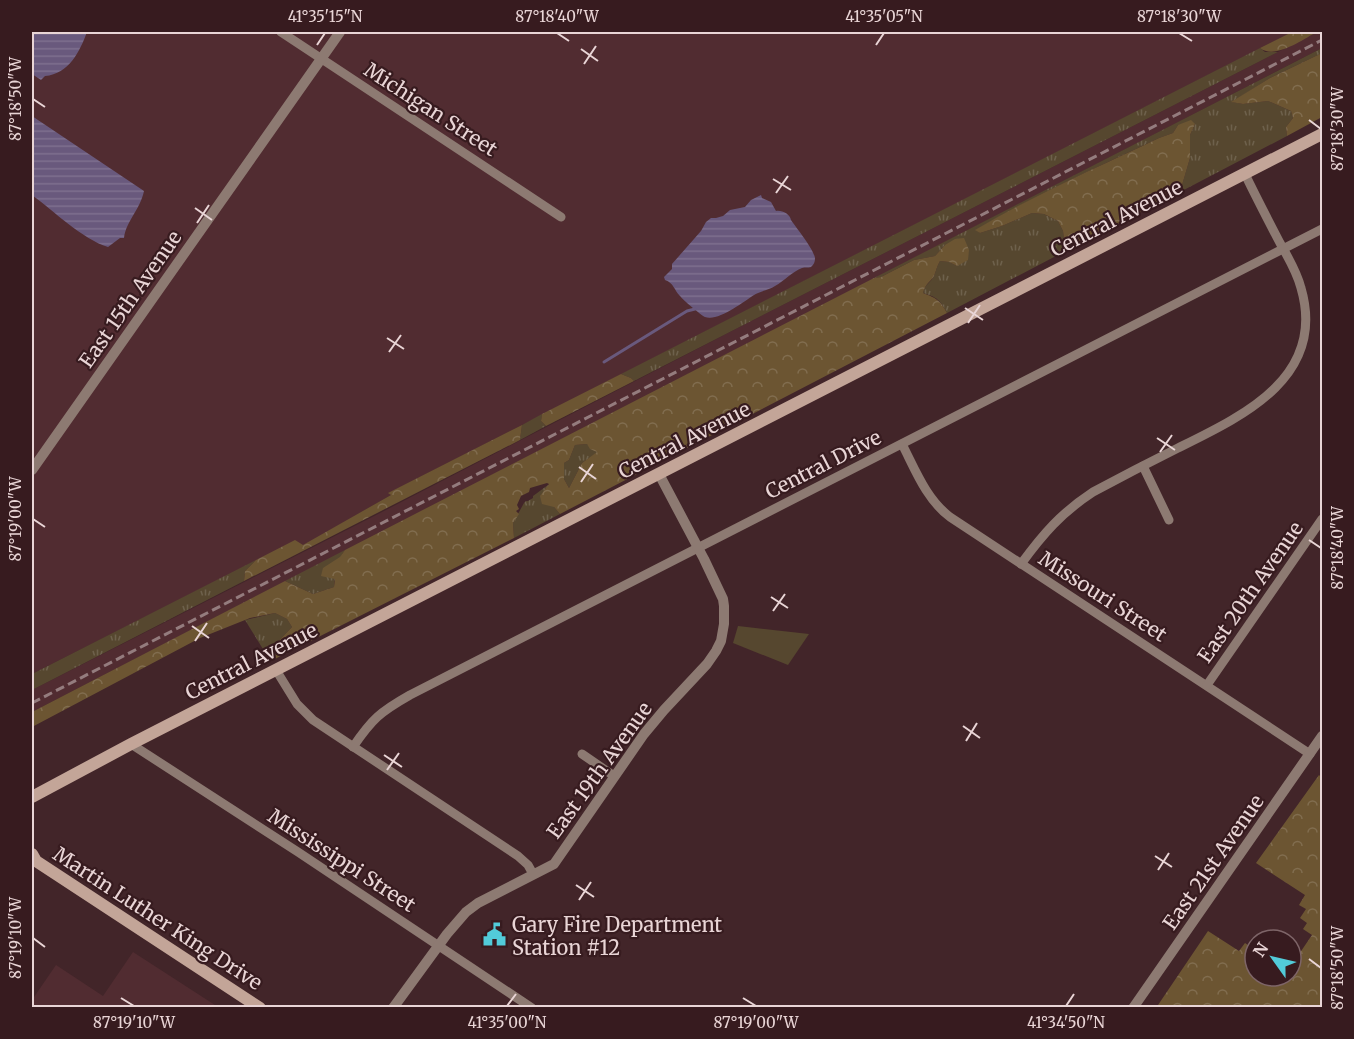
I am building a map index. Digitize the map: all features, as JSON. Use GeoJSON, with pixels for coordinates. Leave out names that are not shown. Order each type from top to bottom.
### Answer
{"type":"FeatureCollection","features":[{"type":"Feature","properties":{"kind":"main road","name":"Central Avenue"},"geometry":{"type":"LineString","coordinates":[[32,798],[131,744],[1323,134]]}},
{"type":"Feature","properties":{"kind":"main road","name":"Martin Luther King Drive"},"geometry":{"type":"LineString","coordinates":[[33,858],[260,1008]]}},
{"type":"Feature","properties":{"kind":"street","name":"Michigan Street"},"geometry":{"type":"LineString","coordinates":[[281,32],[561,217]]}},
{"type":"Feature","properties":{"kind":"street","name":"East 15th Avenue"},"geometry":{"type":"LineString","coordinates":[[32,470],[340,32]]}},
{"type":"Feature","properties":{"kind":"street"},"geometry":{"type":"LineString","coordinates":[[1021,564],[1053,523],[1073,505],[1093,492],[1242,415],[1271,393],[1291,369],[1303,342],[1306,314],[1302,290],[1245,174]]}},
{"type":"Feature","properties":{"kind":"street","name":"Central Drive"},"geometry":{"type":"LineString","coordinates":[[353,747],[373,720],[389,707],[1323,228]]}},
{"type":"Feature","properties":{"kind":"street","name":"Missouri Street"},"geometry":{"type":"LineString","coordinates":[[902,444],[925,488],[940,509],[1310,754]]}},
{"type":"Feature","properties":{"kind":"street"},"geometry":{"type":"LineString","coordinates":[[1143,466],[1169,520]]}},
{"type":"Feature","properties":{"kind":"street","name":"East 19th Avenue"},"geometry":{"type":"LineString","coordinates":[[393,1008],[456,921],[471,907],[554,864],[653,722],[707,664],[721,641],[724,624],[723,599],[699,548],[659,474]]}},
{"type":"Feature","properties":{"kind":"street","name":"East 20th Avenue"},"geometry":{"type":"LineString","coordinates":[[1207,685],[1323,519]]}},
{"type":"Feature","properties":{"kind":"street"},"geometry":{"type":"LineString","coordinates":[[276,670],[297,704],[321,726],[518,856],[528,865],[533,874]]}},
{"type":"Feature","properties":{"kind":"street","name":"East 21st Avenue"},"geometry":{"type":"LineString","coordinates":[[1133,1008],[1323,736]]}},
{"type":"Feature","properties":{"kind":"street","name":"Mississippi Street"},"geometry":{"type":"LineString","coordinates":[[131,744],[532,1008]]}},
{"type":"Feature","properties":{"kind":"street"},"geometry":{"type":"LineString","coordinates":[[582,754],[614,776]]}},
{"type":"Feature","properties":{"kind":"shaded area"},"geometry":{"type":"Polygon","coordinates":[[[32,32],[1292,32],[389,493],[391,495],[303,546],[295,541],[32,674],[32,32]]]}},
{"type":"Feature","properties":{"kind":"shaded area"},"geometry":{"type":"Polygon","coordinates":[[[32,32],[87,32],[77,54],[67,66],[41,80],[32,74],[32,32]]]}},
{"type":"Feature","properties":{"kind":"shaded area"},"geometry":{"type":"Polygon","coordinates":[[[1317,32],[1322,32],[1322,48],[32,712],[32,690],[1317,32]]]}},
{"type":"Feature","properties":{"kind":"shaded area"},"geometry":{"type":"Polygon","coordinates":[[[32,116],[144,191],[127,226],[124,238],[120,238],[108,247],[98,243],[78,231],[32,195],[32,116]]]}},
{"type":"Feature","properties":{"kind":"shaded area"},"geometry":{"type":"Polygon","coordinates":[[[761,195],[762,198],[771,202],[776,211],[789,216],[811,249],[815,258],[814,263],[811,267],[799,269],[770,289],[756,294],[717,317],[705,317],[682,298],[664,277],[706,222],[711,218],[723,216],[730,210],[745,207],[751,200],[761,195]]]}},
{"type":"Feature","properties":{"kind":"shaded area"},"geometry":{"type":"Polygon","coordinates":[[[133,952],[218,1007],[32,1007],[32,1000],[56,965],[103,996],[133,952]]]}},
{"type":"Feature","properties":{"kind":"green space"},"geometry":{"type":"Polygon","coordinates":[[[1292,32],[1317,32],[1281,50],[1273,52],[1260,48],[1292,32]]]}},
{"type":"Feature","properties":{"kind":"green space"},"geometry":{"type":"Polygon","coordinates":[[[1260,48],[1265,52],[1278,52],[634,381],[621,374],[1260,48]]]}},
{"type":"Feature","properties":{"kind":"green space"},"geometry":{"type":"Polygon","coordinates":[[[1322,48],[1322,53],[1270,78],[1232,102],[1243,104],[1268,101],[1291,111],[1293,118],[1286,127],[1287,136],[1180,192],[1190,158],[1190,135],[1195,124],[1178,125],[1173,133],[1021,205],[976,230],[980,233],[1032,213],[1044,214],[1058,221],[1064,239],[1075,246],[947,313],[938,300],[923,293],[940,261],[957,266],[945,245],[935,256],[914,260],[881,277],[874,278],[1322,48]]]}},
{"type":"Feature","properties":{"kind":"green space"},"geometry":{"type":"Polygon","coordinates":[[[1322,53],[1322,117],[1287,136],[1286,127],[1293,118],[1291,111],[1268,101],[1243,104],[1231,102],[1270,78],[1322,53]]]}},
{"type":"Feature","properties":{"kind":"green space"},"geometry":{"type":"Polygon","coordinates":[[[1191,120],[1195,124],[1190,135],[1190,158],[1180,192],[1075,246],[1064,239],[1058,221],[1044,214],[1032,213],[980,233],[975,230],[1066,182],[1173,133],[1178,125],[1191,120]]]}},
{"type":"Feature","properties":{"kind":"green space"},"geometry":{"type":"Polygon","coordinates":[[[964,238],[969,250],[968,260],[957,266],[940,261],[923,293],[937,300],[947,313],[560,514],[554,507],[542,504],[540,496],[549,484],[530,488],[529,492],[521,496],[517,505],[519,509],[516,511],[519,514],[513,523],[514,538],[267,663],[266,654],[292,627],[287,619],[275,613],[250,618],[200,638],[32,727],[32,712],[285,581],[313,594],[334,587],[335,579],[321,576],[323,568],[340,557],[345,550],[874,278],[881,277],[914,260],[935,256],[945,245],[955,239],[964,238]],[[587,444],[575,445],[569,460],[564,463],[564,479],[569,488],[582,463],[597,452],[590,449],[587,444]]]}},
{"type":"Feature","properties":{"kind":"green space"},"geometry":{"type":"Polygon","coordinates":[[[621,374],[634,381],[546,426],[541,421],[542,414],[621,374]]]}},
{"type":"Feature","properties":{"kind":"green space"},"geometry":{"type":"Polygon","coordinates":[[[542,414],[541,421],[546,426],[520,440],[522,425],[542,414]]]}},
{"type":"Feature","properties":{"kind":"green space"},"geometry":{"type":"Polygon","coordinates":[[[522,425],[520,440],[244,581],[245,571],[256,560],[295,540],[303,545],[391,495],[388,493],[522,425]]]}},
{"type":"Feature","properties":{"kind":"green space"},"geometry":{"type":"Polygon","coordinates":[[[587,444],[598,452],[582,463],[569,488],[564,479],[564,463],[569,460],[575,445],[587,444]]]}},
{"type":"Feature","properties":{"kind":"green space"},"geometry":{"type":"Polygon","coordinates":[[[550,484],[554,507],[560,514],[514,538],[513,523],[524,503],[550,484]]]}},
{"type":"Feature","properties":{"kind":"green space"},"geometry":{"type":"Polygon","coordinates":[[[345,550],[338,563],[334,587],[313,594],[285,581],[345,550]]]}},
{"type":"Feature","properties":{"kind":"green space"},"geometry":{"type":"Polygon","coordinates":[[[256,560],[245,571],[244,581],[32,690],[32,674],[256,560]]]}},
{"type":"Feature","properties":{"kind":"green space"},"geometry":{"type":"Polygon","coordinates":[[[275,613],[287,619],[292,627],[266,654],[245,620],[275,613]]]}},
{"type":"Feature","properties":{"kind":"green space"},"geometry":{"type":"Polygon","coordinates":[[[738,626],[809,634],[788,665],[733,643],[738,626]]]}},
{"type":"Feature","properties":{"kind":"green space"},"geometry":{"type":"Polygon","coordinates":[[[1319,775],[1322,778],[1322,1007],[1156,1008],[1208,931],[1239,951],[1243,946],[1243,988],[1303,988],[1303,948],[1312,935],[1303,929],[1307,923],[1300,918],[1306,909],[1299,905],[1305,895],[1256,863],[1319,775]]]}},
{"type":"Feature","properties":{"kind":"waterway"},"geometry":{"type":"LineString","coordinates":[[604,362],[687,311],[695,309]]}},
{"type":"Feature","properties":{"kind":"railway"},"geometry":{"type":"LineString","coordinates":[[32,703],[1322,40]]}},
{"type":"Feature","properties":{"kind":"place","name":"Gary Fire Department Station #12"},"geometry":{"type":"Point","coordinates":[494,935]}}]}
